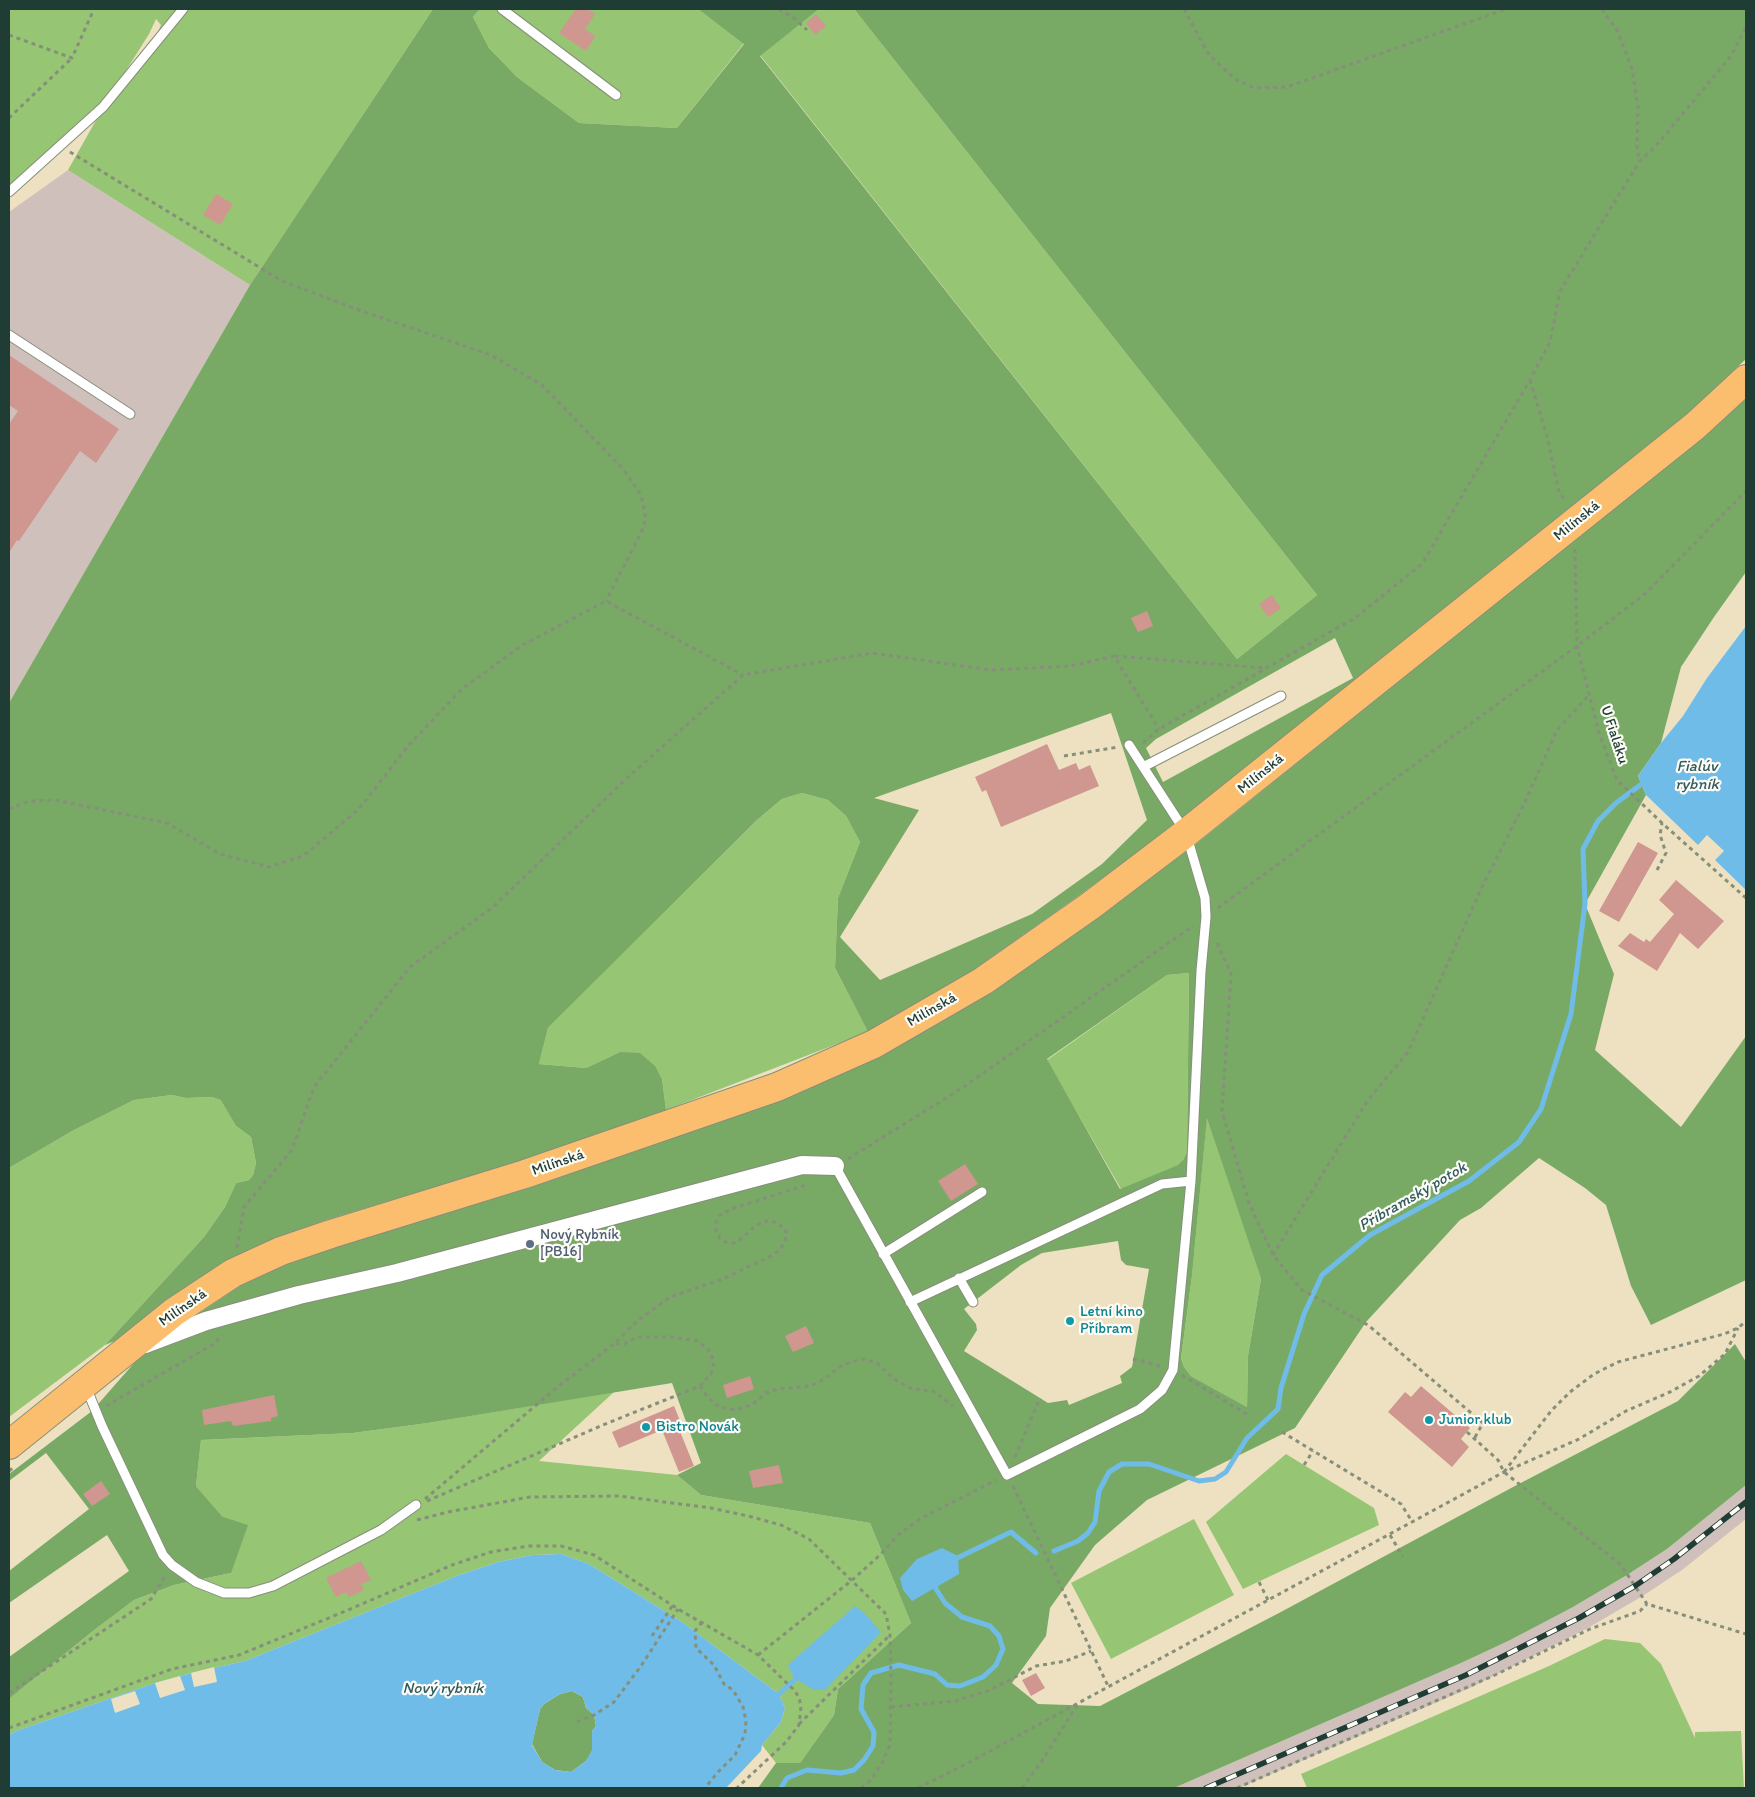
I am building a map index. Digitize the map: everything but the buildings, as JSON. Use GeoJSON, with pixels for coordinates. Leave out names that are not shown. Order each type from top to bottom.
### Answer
{"type":"FeatureCollection","features":[{"type":"Feature","properties":{"kind":"main road","name":"Milínská"},"geometry":{"type":"LineString","coordinates":[[13,1455],[89,1395],[126,1351],[174,1312],[233,1273],[282,1251],[331,1234],[525,1174],[777,1087],[874,1044],[983,981],[1090,906],[1186,834],[1695,426],[1746,379]]}},
{"type":"Feature","properties":{"kind":"street"},"geometry":{"type":"LineString","coordinates":[[126,1351],[206,1321],[299,1295],[397,1273],[802,1165],[836,1166]]}},
{"type":"Feature","properties":{"kind":"lane"},"geometry":{"type":"LineString","coordinates":[[9,192],[103,107],[183,9]]}},
{"type":"Feature","properties":{"kind":"lane"},"geometry":{"type":"LineString","coordinates":[[502,9],[616,95]]}},
{"type":"Feature","properties":{"kind":"lane"},"geometry":{"type":"LineString","coordinates":[[9,335],[130,414]]}},
{"type":"Feature","properties":{"kind":"lane"},"geometry":{"type":"LineString","coordinates":[[1143,767],[1281,696]]}},
{"type":"Feature","properties":{"kind":"lane"},"geometry":{"type":"LineString","coordinates":[[836,1166],[883,1254],[1007,1474],[1140,1409],[1162,1390],[1173,1370],[1191,1181],[1206,898],[1186,834],[1131,749]]}},
{"type":"Feature","properties":{"kind":"lane"},"geometry":{"type":"LineString","coordinates":[[910,1302],[1162,1184],[1191,1181]]}},
{"type":"Feature","properties":{"kind":"lane"},"geometry":{"type":"LineString","coordinates":[[883,1254],[982,1192]]}},
{"type":"Feature","properties":{"kind":"lane"},"geometry":{"type":"LineString","coordinates":[[959,1278],[973,1302]]}},
{"type":"Feature","properties":{"kind":"lane"},"geometry":{"type":"LineString","coordinates":[[89,1395],[162,1555],[172,1565],[196,1582],[224,1593],[249,1593],[273,1586],[381,1530],[416,1505]]}},
{"type":"Feature","properties":{"kind":"path"},"geometry":{"type":"LineString","coordinates":[[9,118],[72,58],[94,9]]}},
{"type":"Feature","properties":{"kind":"path"},"geometry":{"type":"LineString","coordinates":[[779,9],[794,18],[807,30]]}},
{"type":"Feature","properties":{"kind":"path"},"geometry":{"type":"LineString","coordinates":[[1184,9],[1209,55],[1236,79],[1254,88],[1288,87],[1506,9]]}},
{"type":"Feature","properties":{"kind":"path"},"geometry":{"type":"LineString","coordinates":[[1602,9],[1618,32],[1632,69],[1638,107],[1637,146],[1639,162]]}},
{"type":"Feature","properties":{"kind":"path"},"geometry":{"type":"LineString","coordinates":[[1064,756],[1131,749],[1159,729],[1355,618],[1422,564],[1530,380],[1550,342],[1560,292],[1639,162],[1655,147],[1731,56],[1746,27]]}},
{"type":"Feature","properties":{"kind":"path"},"geometry":{"type":"LineString","coordinates":[[9,35],[72,58]]}},
{"type":"Feature","properties":{"kind":"path"},"geometry":{"type":"LineString","coordinates":[[9,809],[29,801],[55,800],[167,823],[220,854],[269,867],[303,856],[358,809],[408,746],[462,689],[521,646],[606,600],[641,533],[646,518],[641,495],[624,470],[542,385],[491,355],[356,309],[282,281],[61,147]]}},
{"type":"Feature","properties":{"kind":"path"},"geometry":{"type":"LineString","coordinates":[[1530,380],[1547,436],[1559,492]]}},
{"type":"Feature","properties":{"kind":"path"},"geometry":{"type":"LineString","coordinates":[[416,1505],[560,1385],[614,1344],[636,1322],[670,1298],[723,1279],[773,1255],[781,1249],[785,1242],[787,1235],[785,1229],[776,1222],[766,1221],[755,1226],[734,1243],[726,1242],[720,1238],[716,1230],[716,1222],[719,1216],[731,1209],[818,1181],[836,1166],[962,1088],[1206,917],[1577,646],[1645,594],[1746,491]]}},
{"type":"Feature","properties":{"kind":"path","name":"U Fialáku"},"geometry":{"type":"LineString","coordinates":[[1574,524],[1577,646],[1599,732],[1617,780],[1746,898]]}},
{"type":"Feature","properties":{"kind":"path"},"geometry":{"type":"LineString","coordinates":[[606,600],[743,675]]}},
{"type":"Feature","properties":{"kind":"path"},"geometry":{"type":"LineString","coordinates":[[233,1273],[244,1207],[292,1150],[314,1087],[410,967],[492,908],[626,778],[743,675],[872,653],[991,670],[1071,666],[1114,656],[1265,668]]}},
{"type":"Feature","properties":{"kind":"path"},"geometry":{"type":"LineString","coordinates":[[1114,656],[1159,729]]}},
{"type":"Feature","properties":{"kind":"path"},"geometry":{"type":"LineString","coordinates":[[1273,1255],[1368,1100],[1408,1052],[1481,889],[1525,802],[1557,730],[1589,696]]}},
{"type":"Feature","properties":{"kind":"path"},"geometry":{"type":"LineString","coordinates":[[1657,870],[1666,853],[1660,835],[1662,823]]}},
{"type":"Feature","properties":{"kind":"path"},"geometry":{"type":"LineString","coordinates":[[1206,917],[1231,974],[1222,1111],[1249,1202],[1273,1255],[1302,1290],[1368,1325],[1483,1423],[1474,1439]]}},
{"type":"Feature","properties":{"kind":"path"},"geometry":{"type":"LineString","coordinates":[[1504,1472],[1551,1411],[1570,1392],[1594,1374],[1618,1362],[1724,1334],[1746,1322]]}},
{"type":"Feature","properties":{"kind":"path"},"geometry":{"type":"LineString","coordinates":[[918,1788],[1413,1523],[1504,1472],[1579,1439],[1626,1411],[1670,1392],[1699,1376],[1725,1354],[1738,1328]]}},
{"type":"Feature","properties":{"kind":"path"},"geometry":{"type":"LineString","coordinates":[[89,1395],[104,1407],[214,1344],[224,1332]]}},
{"type":"Feature","properties":{"kind":"path"},"geometry":{"type":"LineString","coordinates":[[416,1505],[603,1425],[700,1386],[711,1374],[714,1361],[708,1349],[697,1341],[638,1337],[624,1344],[614,1344]]}},
{"type":"Feature","properties":{"kind":"path"},"geometry":{"type":"LineString","coordinates":[[700,1386],[708,1398],[720,1407],[736,1410],[753,1404],[766,1393],[778,1389],[804,1387],[818,1383],[843,1364],[862,1359],[877,1362],[894,1378],[912,1389],[933,1391],[957,1412]]}},
{"type":"Feature","properties":{"kind":"path"},"geometry":{"type":"LineString","coordinates":[[1133,1359],[1173,1370],[1250,1416]]}},
{"type":"Feature","properties":{"kind":"path"},"geometry":{"type":"LineString","coordinates":[[758,1655],[851,1581],[880,1555],[898,1535],[920,1520],[1007,1474],[1040,1398]]}},
{"type":"Feature","properties":{"kind":"path"},"geometry":{"type":"LineString","coordinates":[[1282,1432],[1401,1504],[1413,1523]]}},
{"type":"Feature","properties":{"kind":"path"},"geometry":{"type":"LineString","coordinates":[[1467,1432],[1498,1460],[1504,1472],[1621,1565],[1647,1604],[1746,1634]]}},
{"type":"Feature","properties":{"kind":"path"},"geometry":{"type":"LineString","coordinates":[[1304,1465],[1313,1451]]}},
{"type":"Feature","properties":{"kind":"path"},"geometry":{"type":"LineString","coordinates":[[9,1471],[13,1455]]}},
{"type":"Feature","properties":{"kind":"path"},"geometry":{"type":"LineString","coordinates":[[1007,1474],[1108,1686]]}},
{"type":"Feature","properties":{"kind":"path"},"geometry":{"type":"LineString","coordinates":[[381,1530],[448,1512],[530,1497],[619,1496],[711,1508],[781,1525],[809,1539],[886,1614],[890,1634],[891,1659],[890,1745],[882,1763],[871,1780],[861,1788]]}},
{"type":"Feature","properties":{"kind":"path"},"geometry":{"type":"LineString","coordinates":[[1390,1535],[1403,1557]]}},
{"type":"Feature","properties":{"kind":"path"},"geometry":{"type":"LineString","coordinates":[[9,1728],[172,1669],[239,1655],[452,1565],[491,1552],[529,1546],[561,1546],[594,1555],[678,1609],[758,1655],[786,1681],[799,1698],[801,1707],[799,1725]]}},
{"type":"Feature","properties":{"kind":"path"},"geometry":{"type":"LineString","coordinates":[[9,1693],[151,1600],[172,1565]]}},
{"type":"Feature","properties":{"kind":"path"},"geometry":{"type":"LineString","coordinates":[[1259,1582],[1268,1600]]}},
{"type":"Feature","properties":{"kind":"path"},"geometry":{"type":"LineString","coordinates":[[1237,1788],[1495,1675],[1590,1628],[1640,1611],[1647,1604]]}},
{"type":"Feature","properties":{"kind":"path"},"geometry":{"type":"LineString","coordinates":[[652,1636],[673,1605]]}},
{"type":"Feature","properties":{"kind":"path"},"geometry":{"type":"LineString","coordinates":[[577,1722],[594,1715],[614,1702],[642,1666],[678,1609]]}},
{"type":"Feature","properties":{"kind":"path"},"geometry":{"type":"LineString","coordinates":[[702,1622],[695,1631],[696,1648],[714,1665],[724,1684],[734,1690],[743,1707],[746,1721],[745,1734],[735,1755],[705,1788]]}},
{"type":"Feature","properties":{"kind":"path"},"geometry":{"type":"LineString","coordinates":[[737,1788],[786,1742],[799,1725],[890,1634]]}},
{"type":"Feature","properties":{"kind":"path"},"geometry":{"type":"LineString","coordinates":[[891,1707],[954,1701],[990,1690],[1036,1666],[1066,1661],[1091,1651]]}},
{"type":"Feature","properties":{"kind":"path"},"geometry":{"type":"LineString","coordinates":[[1022,1788],[1079,1702]]}},
{"type":"Feature","properties":{"kind":"shaded area"},"geometry":{"type":"Polygon","coordinates":[[[68,170],[250,285],[9,703],[9,212],[68,170]]]}},
{"type":"Feature","properties":{"kind":"shaded area"},"geometry":{"type":"Polygon","coordinates":[[[1746,1485],[1746,1519],[1682,1570],[1641,1597],[1586,1629],[1472,1687],[1239,1788],[1174,1788],[1461,1663],[1573,1607],[1667,1549],[1746,1485]]]}},
{"type":"Feature","properties":{"kind":"green space"},"geometry":{"type":"Polygon","coordinates":[[[9,9],[433,9],[250,285],[68,170],[95,122],[134,76],[149,52],[161,25],[156,19],[149,34],[103,107],[9,192],[9,9]]]}},
{"type":"Feature","properties":{"kind":"green space"},"geometry":{"type":"Polygon","coordinates":[[[433,9],[480,9],[473,17],[489,48],[517,77],[579,123],[677,128],[744,44],[698,9],[819,9],[760,56],[1237,659],[1317,595],[854,9],[1746,9],[1746,359],[1686,415],[1178,822],[975,969],[868,1032],[835,968],[838,898],[860,842],[846,816],[828,800],[802,793],[782,799],[757,820],[548,1028],[539,1064],[586,1068],[620,1052],[640,1053],[656,1067],[662,1079],[666,1110],[521,1161],[326,1220],[276,1238],[226,1261],[166,1301],[117,1340],[105,1345],[204,1237],[225,1207],[236,1183],[249,1180],[253,1175],[256,1163],[251,1137],[236,1126],[221,1100],[212,1097],[186,1098],[172,1095],[134,1100],[74,1130],[9,1168],[9,703],[250,285],[433,9]],[[1335,638],[1156,739],[1146,748],[1163,782],[1353,678],[1335,638]],[[1111,713],[874,798],[919,810],[840,937],[880,980],[1032,914],[1102,864],[1147,820],[1111,713]]]}},
{"type":"Feature","properties":{"kind":"green space"},"geometry":{"type":"Polygon","coordinates":[[[480,9],[698,9],[744,43],[677,128],[579,123],[517,77],[489,48],[473,17],[480,9]]]}},
{"type":"Feature","properties":{"kind":"green space"},"geometry":{"type":"Polygon","coordinates":[[[819,9],[854,9],[1317,595],[1237,659],[760,55],[819,9]]]}},
{"type":"Feature","properties":{"kind":"green space"},"geometry":{"type":"Polygon","coordinates":[[[1746,398],[1746,572],[1681,667],[1661,743],[1638,776],[1646,795],[1585,904],[1614,974],[1595,1050],[1681,1127],[1746,1036],[1746,1280],[1651,1325],[1631,1286],[1606,1205],[1585,1188],[1539,1158],[1481,1208],[1460,1220],[1366,1322],[1295,1428],[1147,1500],[1095,1545],[1050,1608],[1046,1636],[1012,1683],[1038,1704],[1100,1706],[1678,1401],[1735,1344],[1746,1362],[1746,1485],[1667,1549],[1573,1607],[1510,1640],[1174,1788],[758,1788],[776,1763],[800,1763],[834,1715],[838,1689],[911,1623],[870,1523],[701,1495],[677,1475],[701,1463],[672,1383],[428,1423],[353,1433],[201,1440],[196,1486],[223,1517],[248,1525],[231,1573],[174,1585],[134,1600],[9,1699],[9,1657],[129,1571],[107,1535],[9,1603],[9,1571],[89,1509],[46,1453],[9,1481],[9,1474],[92,1411],[135,1362],[183,1324],[240,1286],[287,1264],[335,1247],[529,1188],[782,1100],[880,1057],[991,993],[1195,845],[1687,450],[1746,398]],[[1189,973],[1167,975],[1047,1059],[1120,1189],[1178,1165],[1187,1152],[1189,973]],[[1207,1118],[1192,1276],[1181,1358],[1184,1367],[1191,1376],[1247,1407],[1248,1356],[1261,1279],[1207,1118]],[[1118,1241],[1042,1253],[1021,1265],[964,1309],[976,1324],[977,1330],[964,1351],[1048,1403],[1067,1400],[1069,1405],[1122,1383],[1120,1376],[1132,1367],[1149,1269],[1126,1265],[1121,1260],[1118,1241]]]}},
{"type":"Feature","properties":{"kind":"green space"},"geometry":{"type":"Polygon","coordinates":[[[802,793],[828,800],[846,816],[860,842],[838,898],[835,968],[868,1032],[666,1110],[662,1079],[656,1067],[620,1052],[586,1068],[539,1064],[548,1028],[757,820],[782,799],[802,793]]]}},
{"type":"Feature","properties":{"kind":"green space"},"geometry":{"type":"Polygon","coordinates":[[[1189,973],[1187,1152],[1179,1165],[1121,1189],[1047,1060],[1167,975],[1189,973]]]}},
{"type":"Feature","properties":{"kind":"green space"},"geometry":{"type":"Polygon","coordinates":[[[172,1095],[186,1098],[212,1097],[222,1100],[236,1126],[251,1137],[256,1163],[253,1175],[249,1180],[236,1183],[225,1207],[204,1237],[105,1345],[9,1417],[9,1168],[74,1130],[134,1100],[172,1095]]]}},
{"type":"Feature","properties":{"kind":"green space"},"geometry":{"type":"Polygon","coordinates":[[[1207,1116],[1261,1279],[1248,1356],[1247,1407],[1191,1376],[1184,1367],[1181,1358],[1192,1276],[1207,1116]]]}},
{"type":"Feature","properties":{"kind":"green space"},"geometry":{"type":"Polygon","coordinates":[[[614,1392],[539,1461],[677,1475],[701,1495],[870,1523],[911,1623],[838,1689],[834,1715],[800,1763],[776,1763],[762,1745],[781,1722],[785,1708],[779,1694],[682,1622],[589,1564],[561,1554],[532,1555],[498,1562],[459,1575],[245,1661],[155,1683],[9,1735],[9,1699],[134,1600],[174,1585],[231,1573],[223,1517],[196,1486],[201,1440],[353,1433],[428,1423],[614,1392]]]}},
{"type":"Feature","properties":{"kind":"green space"},"geometry":{"type":"Polygon","coordinates":[[[1286,1454],[1374,1508],[1379,1525],[1243,1589],[1206,1522],[1286,1454]]]}},
{"type":"Feature","properties":{"kind":"green space"},"geometry":{"type":"Polygon","coordinates":[[[1194,1519],[1234,1595],[1111,1659],[1071,1583],[1194,1519]]]}},
{"type":"Feature","properties":{"kind":"green space"},"geometry":{"type":"Polygon","coordinates":[[[1605,1639],[1640,1643],[1661,1664],[1695,1738],[1695,1732],[1741,1731],[1744,1788],[1307,1788],[1301,1774],[1549,1666],[1605,1639]]]}},
{"type":"Feature","properties":{"kind":"green space"},"geometry":{"type":"Polygon","coordinates":[[[572,1691],[583,1697],[586,1708],[594,1715],[596,1726],[592,1731],[593,1750],[586,1761],[571,1772],[555,1770],[542,1762],[532,1744],[540,1709],[544,1704],[560,1694],[572,1691]]]}},
{"type":"Feature","properties":{"kind":"water","name":"Fialúv rybník"},"geometry":{"type":"Polygon","coordinates":[[[1746,626],[1746,890],[1715,860],[1724,851],[1707,835],[1698,845],[1646,795],[1638,776],[1746,626]]]}},
{"type":"Feature","properties":{"kind":"water"},"geometry":{"type":"Polygon","coordinates":[[[942,1548],[958,1556],[959,1574],[912,1601],[903,1590],[900,1578],[917,1559],[942,1548]]]}},
{"type":"Feature","properties":{"kind":"water","name":"Nový rybník"},"geometry":{"type":"Polygon","coordinates":[[[561,1554],[589,1564],[682,1622],[779,1694],[785,1708],[781,1722],[762,1745],[761,1751],[726,1788],[9,1788],[9,1735],[16,1731],[155,1683],[245,1661],[459,1575],[498,1562],[532,1555],[561,1554]],[[572,1691],[560,1694],[544,1704],[540,1709],[532,1745],[542,1762],[555,1770],[571,1772],[586,1761],[592,1750],[592,1731],[596,1726],[594,1715],[586,1708],[583,1697],[572,1691]]]}},
{"type":"Feature","properties":{"kind":"water"},"geometry":{"type":"Polygon","coordinates":[[[855,1606],[881,1632],[825,1690],[814,1690],[796,1679],[788,1665],[855,1606]]]}},
{"type":"Feature","properties":{"kind":"pier"},"geometry":{"type":"Polygon","coordinates":[[[214,1667],[217,1682],[194,1687],[191,1673],[214,1667]]]}},
{"type":"Feature","properties":{"kind":"pier"},"geometry":{"type":"Polygon","coordinates":[[[180,1676],[185,1690],[160,1698],[155,1683],[180,1676]]]}},
{"type":"Feature","properties":{"kind":"pier"},"geometry":{"type":"Polygon","coordinates":[[[135,1691],[140,1704],[115,1713],[111,1699],[135,1691]]]}},
{"type":"Feature","properties":{"kind":"waterway","name":"Příbramský potok"},"geometry":{"type":"LineString","coordinates":[[1054,1551],[1078,1541],[1088,1533],[1095,1522],[1099,1491],[1109,1472],[1122,1464],[1149,1464],[1199,1481],[1215,1479],[1226,1472],[1247,1438],[1278,1409],[1281,1388],[1304,1314],[1322,1275],[1370,1235],[1469,1181],[1519,1142],[1541,1109],[1571,1014],[1585,904],[1583,849],[1598,821],[1616,803],[1647,780]]}},
{"type":"Feature","properties":{"kind":"waterway","name":"Příbramský potok"},"geometry":{"type":"LineString","coordinates":[[953,1560],[1011,1532],[1036,1553]]}},
{"type":"Feature","properties":{"kind":"waterway","name":"Příbramský potok"},"geometry":{"type":"LineString","coordinates":[[781,1788],[787,1778],[807,1770],[841,1773],[854,1770],[864,1760],[873,1746],[874,1732],[861,1709],[863,1685],[871,1673],[899,1665],[935,1674],[947,1685],[960,1686],[983,1677],[996,1665],[1003,1649],[999,1636],[990,1626],[962,1617],[945,1603],[936,1589],[935,1583]]}},
{"type":"Feature","properties":{"kind":"waterway"},"geometry":{"type":"LineString","coordinates":[[774,1696],[779,1694],[800,1675]]}},
{"type":"Feature","properties":{"kind":"railway"},"geometry":{"type":"LineString","coordinates":[[1206,1788],[1466,1675],[1579,1618],[1635,1586],[1674,1559],[1746,1502]]}},
{"type":"Feature","properties":{"kind":"place","name":"Nový Rybník [PB16]"},"geometry":{"type":"Point","coordinates":[530,1244]}},
{"type":"Feature","properties":{"kind":"place","name":"Letní kino Příbram"},"geometry":{"type":"Point","coordinates":[1070,1321]}},
{"type":"Feature","properties":{"kind":"place","name":"Junior klub"},"geometry":{"type":"Point","coordinates":[1429,1420]}},
{"type":"Feature","properties":{"kind":"place","name":"Bistro Novák"},"geometry":{"type":"Point","coordinates":[646,1427]}}]}
